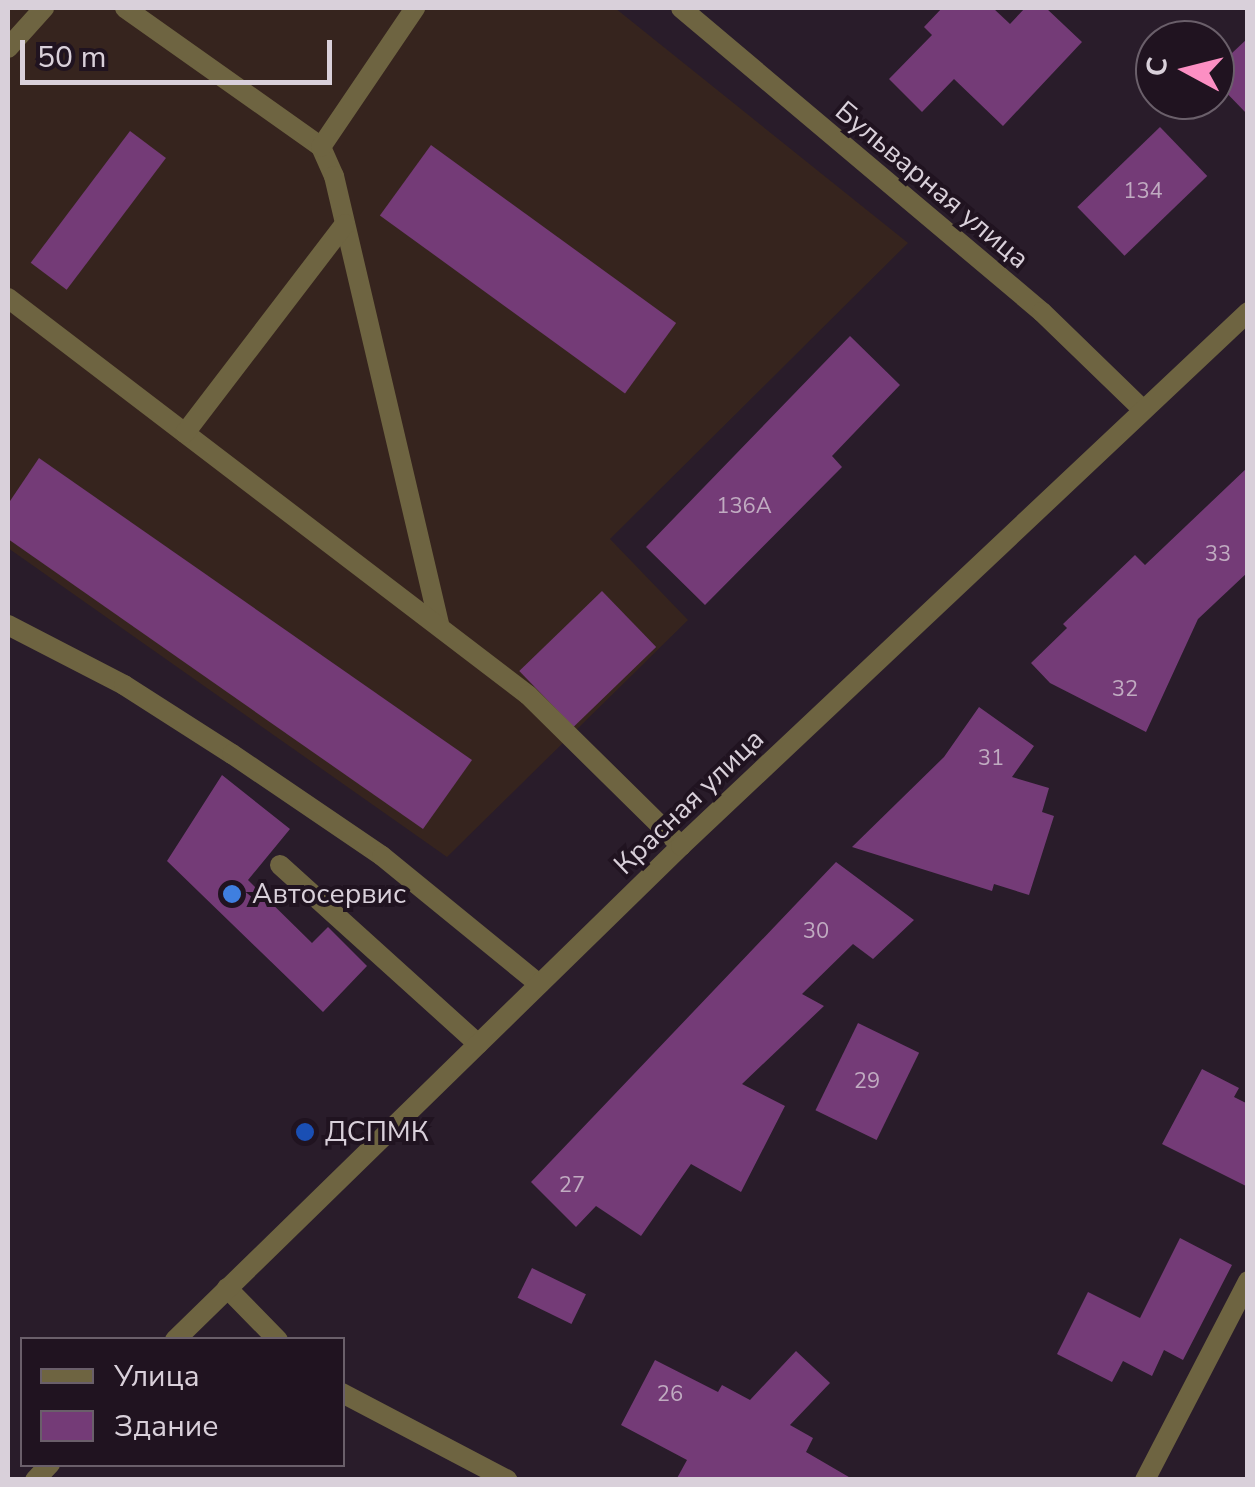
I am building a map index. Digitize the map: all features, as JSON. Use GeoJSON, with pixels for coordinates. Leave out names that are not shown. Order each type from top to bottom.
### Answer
{"type":"FeatureCollection","features":[{"type":"Feature","properties":{"kind":"street"},"geometry":{"type":"LineString","coordinates":[[8,48],[44,8]]}},
{"type":"Feature","properties":{"kind":"street"},"geometry":{"type":"LineString","coordinates":[[125,8],[321,147],[345,224],[440,627]]}},
{"type":"Feature","properties":{"kind":"street"},"geometry":{"type":"LineString","coordinates":[[321,147],[415,8]]}},
{"type":"Feature","properties":{"kind":"street","name":"Бульварная улица"},"geometry":{"type":"LineString","coordinates":[[681,8],[1042,312],[1143,410]]}},
{"type":"Feature","properties":{"kind":"street"},"geometry":{"type":"LineString","coordinates":[[185,434],[345,224]]}},
{"type":"Feature","properties":{"kind":"street"},"geometry":{"type":"LineString","coordinates":[[8,298],[528,695],[681,846]]}},
{"type":"Feature","properties":{"kind":"street","name":"Красная улица"},"geometry":{"type":"LineString","coordinates":[[178,1337],[681,846],[1248,312]]}},
{"type":"Feature","properties":{"kind":"street"},"geometry":{"type":"LineString","coordinates":[[8,624],[124,684],[262,774],[382,856],[539,984]]}},
{"type":"Feature","properties":{"kind":"street"},"geometry":{"type":"LineString","coordinates":[[280,865],[478,1044]]}},
{"type":"Feature","properties":{"kind":"street"},"geometry":{"type":"LineString","coordinates":[[1145,1480],[1248,1280]]}},
{"type":"Feature","properties":{"kind":"street"},"geometry":{"type":"LineString","coordinates":[[226,1288],[275,1337]]}},
{"type":"Feature","properties":{"kind":"street"},"geometry":{"type":"LineString","coordinates":[[345,1395],[508,1480]]}},
{"type":"Feature","properties":{"kind":"shaded area"},"geometry":{"type":"Polygon","coordinates":[[[8,8],[615,8],[908,243],[610,539],[688,620],[447,857],[8,548],[8,8]]]}},
{"type":"Feature","properties":{"kind":"building"},"geometry":{"type":"Polygon","coordinates":[[[942,8],[993,8],[1010,24],[1025,8],[1046,8],[1082,42],[1003,126],[954,79],[922,112],[889,79],[932,35],[924,27],[942,8]]]}},
{"type":"Feature","properties":{"kind":"building"},"geometry":{"type":"Polygon","coordinates":[[[1248,38],[1248,115],[1235,102],[1235,50],[1248,38]]]}},
{"type":"Feature","properties":{"kind":"building"},"geometry":{"type":"Polygon","coordinates":[[[1160,127],[1207,176],[1125,256],[1077,207],[1160,127]]]}},
{"type":"Feature","properties":{"kind":"building"},"geometry":{"type":"Polygon","coordinates":[[[130,131],[166,158],[67,290],[31,263],[130,131]]]}},
{"type":"Feature","properties":{"kind":"building"},"geometry":{"type":"Polygon","coordinates":[[[431,145],[676,323],[625,393],[380,215],[431,145]]]}},
{"type":"Feature","properties":{"kind":"building"},"geometry":{"type":"Polygon","coordinates":[[[850,336],[900,385],[832,456],[842,467],[705,605],[646,547],[850,336]]]}},
{"type":"Feature","properties":{"kind":"building"},"geometry":{"type":"Polygon","coordinates":[[[39,458],[472,760],[423,829],[8,539],[8,504],[39,458]]]}},
{"type":"Feature","properties":{"kind":"building"},"geometry":{"type":"Polygon","coordinates":[[[1248,467],[1248,572],[1198,619],[1146,732],[1050,683],[1031,663],[1067,628],[1063,624],[1135,555],[1145,565],[1248,467]]]}},
{"type":"Feature","properties":{"kind":"building"},"geometry":{"type":"Polygon","coordinates":[[[602,591],[656,647],[573,727],[519,671],[602,591]]]}},
{"type":"Feature","properties":{"kind":"building"},"geometry":{"type":"Polygon","coordinates":[[[979,707],[1034,746],[1012,777],[1049,788],[1042,812],[1054,816],[1029,895],[994,884],[992,891],[852,847],[944,757],[979,707]]]}},
{"type":"Feature","properties":{"kind":"building","name":"Автосервис"},"geometry":{"type":"Polygon","coordinates":[[[222,775],[290,829],[248,880],[312,943],[328,927],[367,966],[323,1012],[167,861],[222,775]]]}},
{"type":"Feature","properties":{"kind":"building"},"geometry":{"type":"Polygon","coordinates":[[[836,862],[914,920],[873,959],[853,944],[802,994],[824,1006],[742,1084],[785,1106],[741,1192],[691,1164],[641,1236],[596,1206],[576,1227],[531,1182],[836,862]]]}},
{"type":"Feature","properties":{"kind":"building"},"geometry":{"type":"Polygon","coordinates":[[[858,1023],[919,1053],[877,1140],[815,1110],[858,1023]]]}},
{"type":"Feature","properties":{"kind":"building"},"geometry":{"type":"Polygon","coordinates":[[[1202,1069],[1239,1088],[1234,1097],[1248,1104],[1248,1187],[1162,1144],[1202,1069]]]}},
{"type":"Feature","properties":{"kind":"building"},"geometry":{"type":"Polygon","coordinates":[[[1180,1238],[1232,1265],[1183,1360],[1164,1350],[1152,1376],[1123,1361],[1112,1382],[1057,1354],[1088,1292],[1140,1318],[1180,1238]]]}},
{"type":"Feature","properties":{"kind":"building"},"geometry":{"type":"Polygon","coordinates":[[[532,1268],[586,1294],[571,1324],[518,1298],[532,1268]]]}},
{"type":"Feature","properties":{"kind":"building"},"geometry":{"type":"Polygon","coordinates":[[[796,1351],[830,1383],[790,1425],[813,1438],[806,1452],[854,1480],[676,1480],[687,1460],[621,1425],[655,1360],[718,1392],[722,1385],[750,1400],[796,1351]]]}},
{"type":"Feature","properties":{"kind":"place","name":"Автосервис"},"geometry":{"type":"Point","coordinates":[232,894]}},
{"type":"Feature","properties":{"kind":"place","name":"ДСПМК"},"geometry":{"type":"Point","coordinates":[305,1132]}}]}
